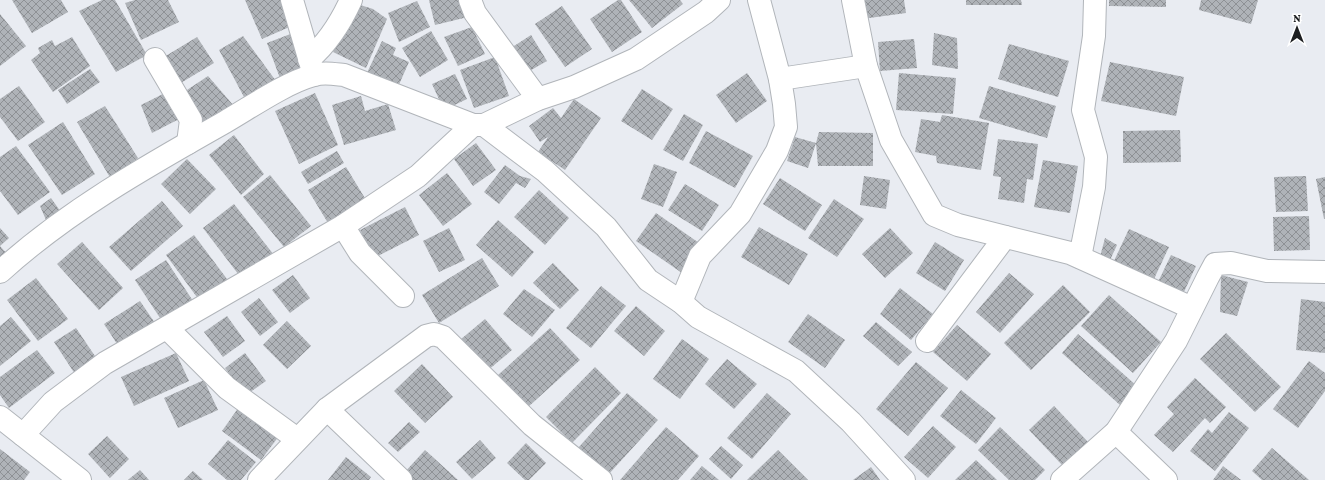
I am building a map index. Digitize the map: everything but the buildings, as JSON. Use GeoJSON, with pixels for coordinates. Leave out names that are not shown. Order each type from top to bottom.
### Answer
{"type":"FeatureCollection","features":[{"type":"Feature","properties":{"kind":"street"},"geometry":{"type":"LineString","coordinates":[[292,0],[312,67],[327,74],[344,76],[479,125],[545,171],[606,227],[648,280],[681,302],[698,317],[796,371],[851,422],[904,480]]}},
{"type":"Feature","properties":{"kind":"street"},"geometry":{"type":"LineString","coordinates":[[0,272],[24,250],[82,206],[285,87],[312,67],[319,50],[343,18],[351,0]]}},
{"type":"Feature","properties":{"kind":"street"},"geometry":{"type":"LineString","coordinates":[[470,0],[475,13],[538,99]]}},
{"type":"Feature","properties":{"kind":"street"},"geometry":{"type":"LineString","coordinates":[[23,435],[53,402],[105,363],[343,226],[418,176],[479,125],[538,99],[574,87],[636,59],[706,12],[719,0]]}},
{"type":"Feature","properties":{"kind":"street"},"geometry":{"type":"LineString","coordinates":[[681,302],[700,256],[740,214],[777,151],[786,127],[780,79],[759,0]]}},
{"type":"Feature","properties":{"kind":"street"},"geometry":{"type":"LineString","coordinates":[[853,0],[866,66],[891,140],[934,215],[958,225],[1070,253],[1192,308]]}},
{"type":"Feature","properties":{"kind":"street"},"geometry":{"type":"LineString","coordinates":[[1080,257],[1094,187],[1096,157],[1084,110],[1094,36],[1094,0]]}},
{"type":"Feature","properties":{"kind":"street"},"geometry":{"type":"LineString","coordinates":[[155,59],[191,120],[188,143]]}},
{"type":"Feature","properties":{"kind":"street"},"geometry":{"type":"LineString","coordinates":[[780,79],[866,66]]}},
{"type":"Feature","properties":{"kind":"street"},"geometry":{"type":"LineString","coordinates":[[343,226],[360,253],[403,296]]}},
{"type":"Feature","properties":{"kind":"street"},"geometry":{"type":"LineString","coordinates":[[927,341],[1005,237]]}},
{"type":"Feature","properties":{"kind":"street"},"geometry":{"type":"LineString","coordinates":[[1062,480],[1116,432],[1176,341],[1215,264],[1232,263],[1267,271],[1325,272]]}},
{"type":"Feature","properties":{"kind":"street"},"geometry":{"type":"LineString","coordinates":[[167,328],[227,388],[297,439]]}},
{"type":"Feature","properties":{"kind":"street"},"geometry":{"type":"LineString","coordinates":[[259,480],[327,409],[426,336],[434,334],[443,337],[532,425],[601,480]]}},
{"type":"Feature","properties":{"kind":"street"},"geometry":{"type":"LineString","coordinates":[[327,409],[401,480]]}},
{"type":"Feature","properties":{"kind":"street"},"geometry":{"type":"LineString","coordinates":[[0,417],[80,480]]}},
{"type":"Feature","properties":{"kind":"street"},"geometry":{"type":"LineString","coordinates":[[1116,432],[1166,480]]}}]}
